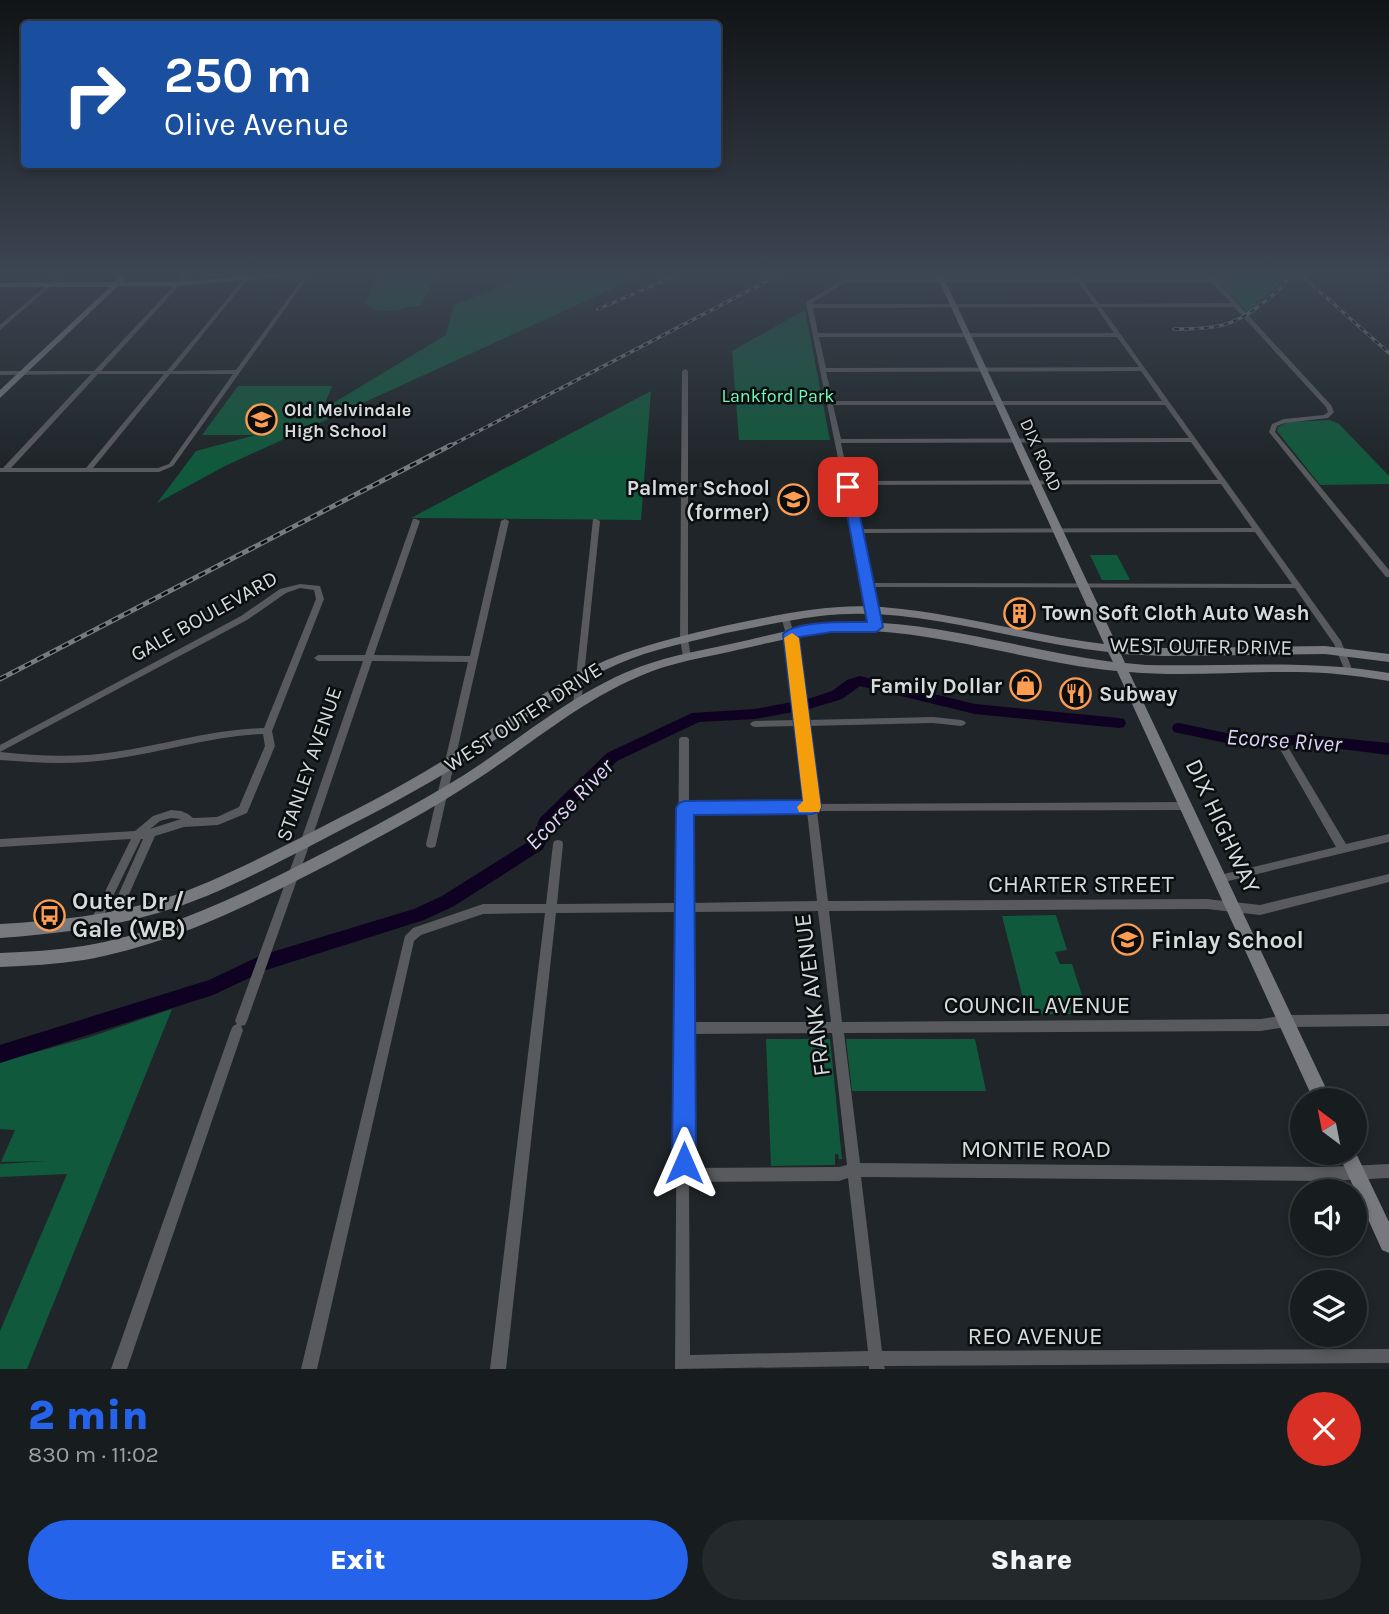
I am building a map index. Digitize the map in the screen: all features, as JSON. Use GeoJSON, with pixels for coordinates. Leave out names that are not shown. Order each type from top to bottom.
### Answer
{"type":"FeatureCollection","features":[{"type":"Feature","properties":{"kind":"main road"},"geometry":{"type":"LineString","coordinates":[[0,395],[60,338]]}},
{"type":"Feature","properties":{"kind":"main road","name":"DIX ROAD"},"geometry":{"type":"LineString","coordinates":[[969,338],[1056,531],[1113,649]]}},
{"type":"Feature","properties":{"kind":"main road","name":"WEST OUTER DRIVE"},"geometry":{"type":"LineString","coordinates":[[0,930],[95,922],[142,912],[199,892],[305,842],[449,764],[579,679],[611,663],[684,639],[785,617],[828,610],[874,610],[1113,649],[1340,650],[1389,659]]}},
{"type":"Feature","properties":{"kind":"main road","name":"WEST OUTER DRIVE"},"geometry":{"type":"LineString","coordinates":[[0,960],[82,953],[146,938],[215,914],[293,876],[442,794],[577,705],[631,675],[687,657],[791,634],[832,627],[876,627],[1122,667],[1348,669],[1389,677]]}},
{"type":"Feature","properties":{"kind":"main road"},"geometry":{"type":"LineString","coordinates":[[1073,660],[1074,644]]}},
{"type":"Feature","properties":{"kind":"main road","name":"DIX HIGHWAY"},"geometry":{"type":"LineString","coordinates":[[1113,649],[1317,1088]]}},
{"type":"Feature","properties":{"kind":"main road"},"geometry":{"type":"LineString","coordinates":[[1227,650],[1238,668]]}},
{"type":"Feature","properties":{"kind":"main road"},"geometry":{"type":"LineString","coordinates":[[1159,651],[1168,669]]}},
{"type":"Feature","properties":{"kind":"main road"},"geometry":{"type":"LineString","coordinates":[[1353,1166],[1389,1243]]}},
{"type":"Feature","properties":{"kind":"street"},"geometry":{"type":"LineString","coordinates":[[3,470],[128,338]]}},
{"type":"Feature","properties":{"kind":"street"},"geometry":{"type":"LineString","coordinates":[[88,470],[196,338]]}},
{"type":"Feature","properties":{"kind":"street"},"geometry":{"type":"LineString","coordinates":[[3,470],[159,470],[172,465],[262,338]]}},
{"type":"Feature","properties":{"kind":"street"},"geometry":{"type":"LineString","coordinates":[[817,338],[876,627]]}},
{"type":"Feature","properties":{"kind":"street"},"geometry":{"type":"LineString","coordinates":[[1121,338],[1297,586],[1340,650],[1348,669]]}},
{"type":"Feature","properties":{"kind":"street"},"geometry":{"type":"LineString","coordinates":[[1266,338],[1330,409],[1329,414],[1322,418],[1278,422],[1273,428],[1273,435],[1389,575]]}},
{"type":"Feature","properties":{"kind":"street"},"geometry":{"type":"LineString","coordinates":[[823,370],[1144,369]]}},
{"type":"Feature","properties":{"kind":"street"},"geometry":{"type":"LineString","coordinates":[[685,371],[684,639],[687,657]]}},
{"type":"Feature","properties":{"kind":"street"},"geometry":{"type":"LineString","coordinates":[[0,373],[238,372]]}},
{"type":"Feature","properties":{"kind":"street"},"geometry":{"type":"LineString","coordinates":[[831,403],[1168,403]]}},
{"type":"Feature","properties":{"kind":"street"},"geometry":{"type":"LineString","coordinates":[[839,441],[1194,440]]}},
{"type":"Feature","properties":{"kind":"street"},"geometry":{"type":"LineString","coordinates":[[848,483],[1224,482]]}},
{"type":"Feature","properties":{"kind":"street"},"geometry":{"type":"LineString","coordinates":[[647,485],[747,485]]}},
{"type":"Feature","properties":{"kind":"street","name":"STANLEY AVENUE"},"geometry":{"type":"LineString","coordinates":[[118,1369],[261,969],[415,521]]}},
{"type":"Feature","properties":{"kind":"street"},"geometry":{"type":"LineString","coordinates":[[431,844],[505,521]]}},
{"type":"Feature","properties":{"kind":"street"},"geometry":{"type":"LineString","coordinates":[[577,705],[596,521]]}},
{"type":"Feature","properties":{"kind":"street"},"geometry":{"type":"LineString","coordinates":[[858,531],[1258,530]]}},
{"type":"Feature","properties":{"kind":"street","name":"GALE BOULEVARD"},"geometry":{"type":"LineString","coordinates":[[0,749],[244,618],[283,591],[300,586],[317,588],[321,594],[267,731],[270,746],[243,810],[218,821],[191,822],[181,814],[171,813],[156,819],[144,835],[95,922]]}},
{"type":"Feature","properties":{"kind":"street"},"geometry":{"type":"LineString","coordinates":[[869,586],[1297,586]]}},
{"type":"Feature","properties":{"kind":"street","name":"FRANK AVENUE"},"geometry":{"type":"LineString","coordinates":[[785,617],[791,634],[799,696],[877,1364]]}},
{"type":"Feature","properties":{"kind":"street"},"geometry":{"type":"LineString","coordinates":[[318,658],[473,659]]}},
{"type":"Feature","properties":{"kind":"street"},"geometry":{"type":"LineString","coordinates":[[755,724],[933,720],[961,723]]}},
{"type":"Feature","properties":{"kind":"street"},"geometry":{"type":"LineString","coordinates":[[0,756],[26,759],[112,756],[215,735],[267,731]]}},
{"type":"Feature","properties":{"kind":"street"},"geometry":{"type":"LineString","coordinates":[[682,1366],[684,739]]}},
{"type":"Feature","properties":{"kind":"street"},"geometry":{"type":"LineString","coordinates":[[1282,744],[1343,849]]}},
{"type":"Feature","properties":{"kind":"street"},"geometry":{"type":"LineString","coordinates":[[685,808],[1187,806]]}},
{"type":"Feature","properties":{"kind":"street"},"geometry":{"type":"LineString","coordinates":[[0,843],[144,835],[113,918]]}},
{"type":"Feature","properties":{"kind":"street"},"geometry":{"type":"LineString","coordinates":[[1220,879],[1389,838]]}},
{"type":"Feature","properties":{"kind":"street"},"geometry":{"type":"LineString","coordinates":[[498,1369],[558,844]]}},
{"type":"Feature","properties":{"kind":"street","name":"CHARTER STREET"},"geometry":{"type":"LineString","coordinates":[[309,1369],[409,939],[413,934],[478,910],[768,906],[1233,906],[1260,910],[1389,878]]}},
{"type":"Feature","properties":{"kind":"street","name":"COUNCIL AVENUE"},"geometry":{"type":"LineString","coordinates":[[684,1028],[1261,1026],[1287,1021],[1389,1020]]}},
{"type":"Feature","properties":{"kind":"street","name":"MONTIE ROAD"},"geometry":{"type":"LineString","coordinates":[[684,1175],[839,1174],[853,1170],[1313,1174],[1338,1166]]}},
{"type":"Feature","properties":{"kind":"street","name":"MONTIE ROAD"},"geometry":{"type":"LineString","coordinates":[[1367,1166],[1389,1171]]}},
{"type":"Feature","properties":{"kind":"street","name":"REO AVENUE"},"geometry":{"type":"LineString","coordinates":[[682,1366],[1389,1356]]}},
{"type":"Feature","properties":{"kind":"green space"},"geometry":{"type":"Polygon","coordinates":[[[441,338],[505,338],[225,466],[157,503],[196,451],[256,435],[202,435],[238,386],[332,386],[326,401],[310,417],[441,338]]]}},
{"type":"Feature","properties":{"kind":"green space","name":"Lankford Park"},"geometry":{"type":"Polygon","coordinates":[[[755,338],[810,338],[830,440],[739,440],[732,351],[755,338]]]}},
{"type":"Feature","properties":{"kind":"green space"},"geometry":{"type":"Polygon","coordinates":[[[651,391],[641,520],[411,518],[651,391]]]}},
{"type":"Feature","properties":{"kind":"green space"},"geometry":{"type":"Polygon","coordinates":[[[1330,420],[1339,424],[1389,476],[1389,484],[1320,485],[1277,431],[1278,427],[1288,422],[1330,420]]]}},
{"type":"Feature","properties":{"kind":"green space"},"geometry":{"type":"Polygon","coordinates":[[[1090,555],[1117,555],[1130,580],[1102,580],[1090,555]]]}},
{"type":"Feature","properties":{"kind":"green space"},"geometry":{"type":"Polygon","coordinates":[[[1056,915],[1067,950],[1055,952],[1060,964],[1072,964],[1088,1014],[1027,1014],[1002,916],[1056,915]]]}},
{"type":"Feature","properties":{"kind":"green space"},"geometry":{"type":"Polygon","coordinates":[[[172,1009],[27,1369],[0,1369],[0,1331],[67,1174],[0,1177],[0,1164],[47,1161],[1,1162],[15,1130],[0,1129],[0,1062],[87,1038],[172,1009]]]}},
{"type":"Feature","properties":{"kind":"green space"},"geometry":{"type":"Polygon","coordinates":[[[766,1039],[830,1039],[842,1159],[835,1154],[835,1165],[771,1166],[766,1039]]]}},
{"type":"Feature","properties":{"kind":"green space"},"geometry":{"type":"Polygon","coordinates":[[[846,1039],[975,1039],[986,1091],[852,1091],[846,1039]]]}},
{"type":"Feature","properties":{"kind":"waterway","name":"Ecorse River"},"geometry":{"type":"LineString","coordinates":[[0,1054],[213,987],[262,963],[418,915],[448,901],[537,844],[546,823],[612,757],[697,717],[755,714],[809,704],[837,695],[852,683],[860,681],[975,709],[1119,723]]}},
{"type":"Feature","properties":{"kind":"waterway","name":"Ecorse River"},"geometry":{"type":"LineString","coordinates":[[1179,728],[1240,741],[1309,740],[1389,749]]}},
{"type":"Feature","properties":{"kind":"railway"},"geometry":{"type":"LineString","coordinates":[[448,447],[658,338]]}},
{"type":"Feature","properties":{"kind":"railway"},"geometry":{"type":"LineString","coordinates":[[1372,338],[1389,353]]}},
{"type":"Feature","properties":{"kind":"railway"},"geometry":{"type":"LineString","coordinates":[[0,679],[451,445]]}},
{"type":"Feature","properties":{"kind":"slow traffic"},"geometry":{"type":"LineString","coordinates":[[792,638],[812,807],[806,807]]}},
{"type":"Feature","properties":{"kind":"place","name":"Old Melvindale High School"},"geometry":{"type":"Point","coordinates":[261,420]}},
{"type":"Feature","properties":{"kind":"place","name":"Palmer School (former)"},"geometry":{"type":"Point","coordinates":[793,500]}},
{"type":"Feature","properties":{"kind":"place","name":"Town Soft Cloth Auto Wash"},"geometry":{"type":"Point","coordinates":[1019,613]}},
{"type":"Feature","properties":{"kind":"place","name":"Family Dollar"},"geometry":{"type":"Point","coordinates":[1025,686]}},
{"type":"Feature","properties":{"kind":"place","name":"Subway"},"geometry":{"type":"Point","coordinates":[1076,694]}},
{"type":"Feature","properties":{"kind":"place","name":"Outer Dr / Gale (WB)"},"geometry":{"type":"Point","coordinates":[49,915]}},
{"type":"Feature","properties":{"kind":"place","name":"Finlay School"},"geometry":{"type":"Point","coordinates":[1128,940]}},
{"type":"Feature","properties":{"kind":"route"},"geometry":{"type":"LineString","coordinates":[[684,1163],[685,808],[812,807],[791,634],[832,627],[876,627],[848,487]]}}]}
